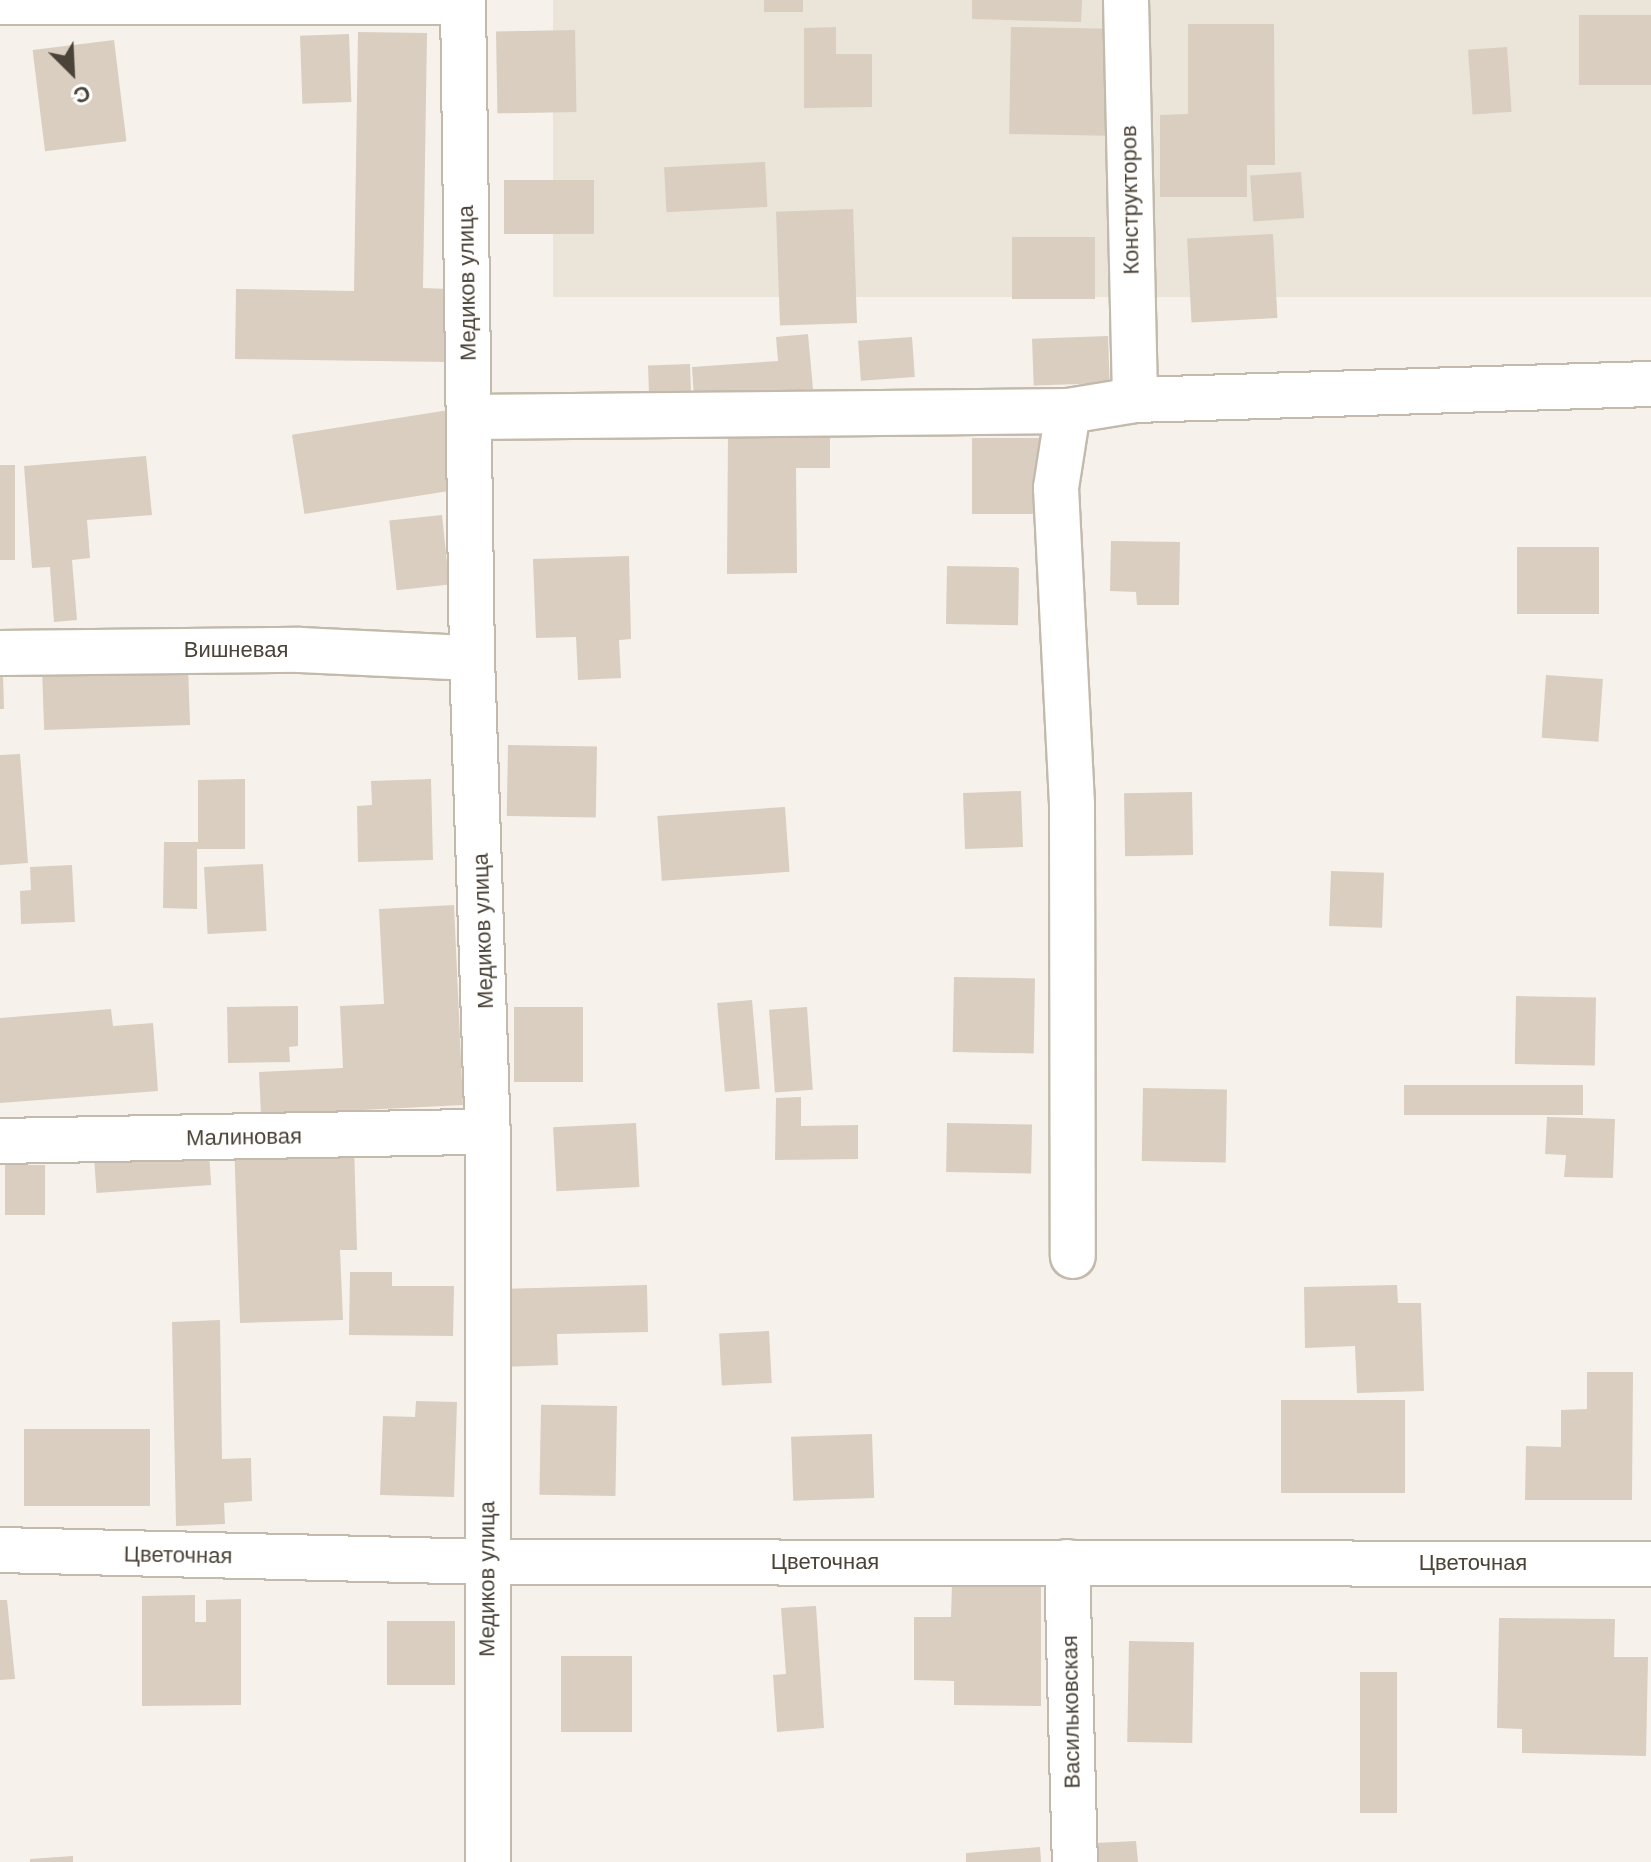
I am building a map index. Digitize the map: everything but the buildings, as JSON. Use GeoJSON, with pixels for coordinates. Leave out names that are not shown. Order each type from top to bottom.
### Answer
{"type":"FeatureCollection","features":[{"type":"Feature","properties":{"kind":"street","name":"Конструкторов"},"geometry":{"type":"LineString","coordinates":[[1126,0],[1135,400]]}},
{"type":"Feature","properties":{"kind":"street"},"geometry":{"type":"LineString","coordinates":[[0,2],[463,1]]}},
{"type":"Feature","properties":{"kind":"street","name":"Медиков улица"},"geometry":{"type":"LineString","coordinates":[[463,1],[472,658],[488,1132],[488,1862]]}},
{"type":"Feature","properties":{"kind":"street"},"geometry":{"type":"LineString","coordinates":[[469,417],[1068,411],[1135,400],[1651,384]]}},
{"type":"Feature","properties":{"kind":"street"},"geometry":{"type":"LineString","coordinates":[[1068,411],[1056,488],[1072,806],[1073,1256]]}},
{"type":"Feature","properties":{"kind":"street","name":"Вишневая"},"geometry":{"type":"LineString","coordinates":[[0,653],[300,650],[472,658]]}},
{"type":"Feature","properties":{"kind":"street","name":"Малиновая"},"geometry":{"type":"LineString","coordinates":[[0,1141],[488,1132]]}},
{"type":"Feature","properties":{"kind":"street","name":"Цветочная"},"geometry":{"type":"LineString","coordinates":[[0,1550],[487,1562],[1651,1564]]}},
{"type":"Feature","properties":{"kind":"street","name":"Васильковская"},"geometry":{"type":"LineString","coordinates":[[1067,1562],[1075,1862]]}},
{"type":"Feature","properties":{"kind":"shaded area"},"geometry":{"type":"Polygon","coordinates":[[[553,0],[1651,0],[1651,297],[553,297],[553,0]]]}}]}
